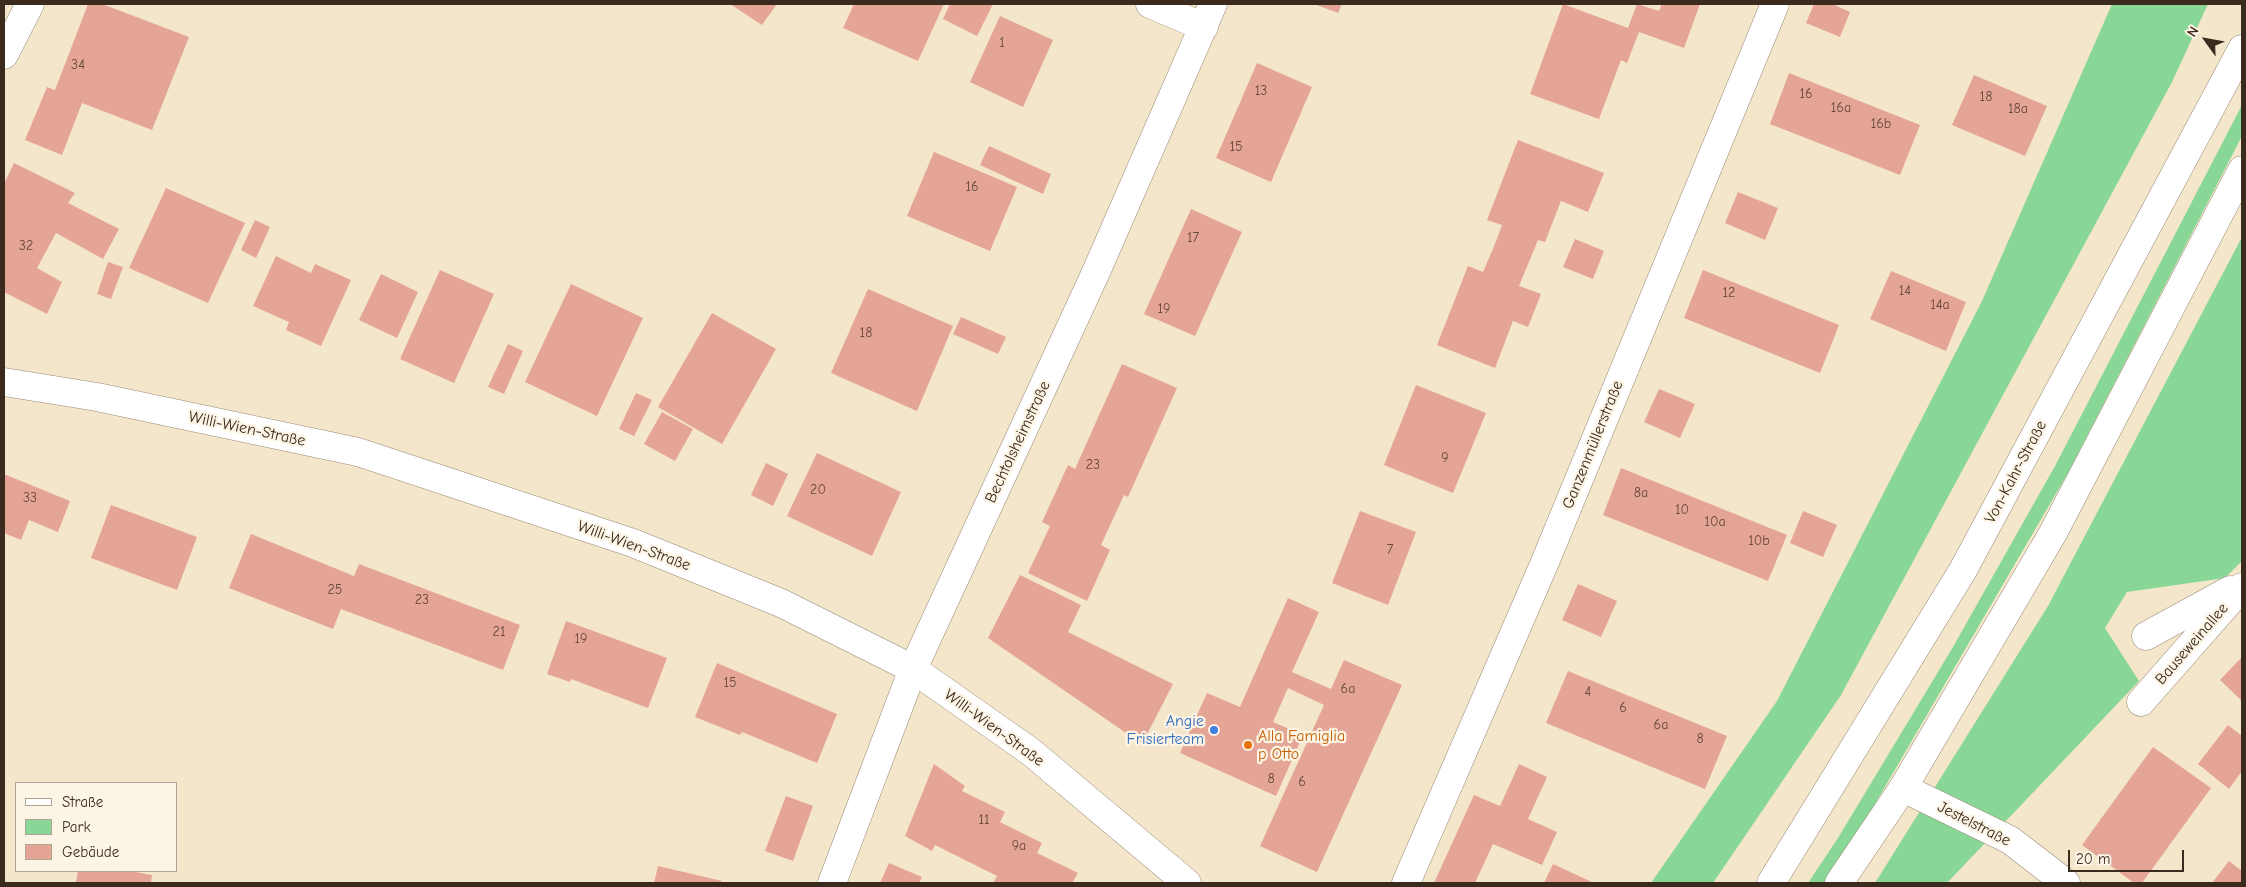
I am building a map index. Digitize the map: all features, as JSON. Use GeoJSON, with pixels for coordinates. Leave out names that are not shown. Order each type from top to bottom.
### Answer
{"type":"FeatureCollection","features":[{"type":"Feature","properties":{"kind":"street"},"geometry":{"type":"LineString","coordinates":[[4,54],[30,4]]}},
{"type":"Feature","properties":{"kind":"street"},"geometry":{"type":"LineString","coordinates":[[1150,4],[1208,15]]}},
{"type":"Feature","properties":{"kind":"street","name":"Ganzenmüllerstraße"},"geometry":{"type":"LineString","coordinates":[[1406,883],[1545,562],[1775,4]]}},
{"type":"Feature","properties":{"kind":"street","name":"Bechtolsheimstraße"},"geometry":{"type":"LineString","coordinates":[[832,883],[913,670],[1096,272],[1208,15]]}},
{"type":"Feature","properties":{"kind":"street","name":"Von-Kahr-Straße"},"geometry":{"type":"LineString","coordinates":[[1771,883],[1962,570],[2242,50]]}},
{"type":"Feature","properties":{"kind":"street"},"geometry":{"type":"LineString","coordinates":[[1840,883],[1903,788],[2053,533],[2242,170]]}},
{"type":"Feature","properties":{"kind":"street","name":"Willi-Wien-Straße"},"geometry":{"type":"LineString","coordinates":[[4,382],[97,396],[358,452],[633,543],[781,603],[913,670],[1031,752],[1187,883]]}},
{"type":"Feature","properties":{"kind":"street","name":"Bauseweinallee"},"geometry":{"type":"LineString","coordinates":[[2146,636],[2242,585]]}},
{"type":"Feature","properties":{"kind":"street","name":"Bauseweinallee"},"geometry":{"type":"LineString","coordinates":[[2141,702],[2242,585]]}},
{"type":"Feature","properties":{"kind":"street","name":"Jestelstraße"},"geometry":{"type":"LineString","coordinates":[[1903,788],[2010,840],[2066,883]]}},
{"type":"Feature","properties":{"kind":"green space"},"geometry":{"type":"Polygon","coordinates":[[[2112,4],[2208,4],[2172,82],[1841,695],[1713,883],[1651,883],[1777,701],[1982,301],[2112,4]]]}},
{"type":"Feature","properties":{"kind":"green space"},"geometry":{"type":"Polygon","coordinates":[[[2242,105],[2242,136],[2068,473],[1851,845],[1826,883],[1808,883],[1838,838],[1953,647],[2055,466],[2242,105]]]}},
{"type":"Feature","properties":{"kind":"green space"},"geometry":{"type":"Polygon","coordinates":[[[2242,237],[2242,561],[2225,578],[2127,592],[2105,628],[2139,681],[1947,883],[1875,883],[2048,606],[2242,237]]]}},
{"type":"Feature","properties":{"kind":"building"},"geometry":{"type":"Polygon","coordinates":[[[88,4],[102,4],[189,37],[152,130],[82,103],[62,155],[25,140],[47,87],[55,90],[88,4]]]}},
{"type":"Feature","properties":{"kind":"building"},"geometry":{"type":"Polygon","coordinates":[[[730,4],[777,4],[762,25],[730,4]]]}},
{"type":"Feature","properties":{"kind":"building"},"geometry":{"type":"Polygon","coordinates":[[[854,4],[944,4],[918,61],[843,28],[854,4]]]}},
{"type":"Feature","properties":{"kind":"building"},"geometry":{"type":"Polygon","coordinates":[[[950,4],[993,4],[977,36],[943,19],[950,4]]]}},
{"type":"Feature","properties":{"kind":"building"},"geometry":{"type":"Polygon","coordinates":[[[1314,4],[1342,4],[1338,13],[1314,4]]]}},
{"type":"Feature","properties":{"kind":"building"},"geometry":{"type":"Polygon","coordinates":[[[1563,4],[1628,28],[1637,4],[1659,11],[1662,4],[1700,4],[1684,48],[1639,32],[1627,63],[1621,60],[1599,119],[1530,94],[1563,4]]]}},
{"type":"Feature","properties":{"kind":"building"},"geometry":{"type":"Polygon","coordinates":[[[1814,4],[1832,4],[1850,12],[1840,37],[1806,23],[1814,4]]]}},
{"type":"Feature","properties":{"kind":"building"},"geometry":{"type":"Polygon","coordinates":[[[1000,16],[1053,40],[1023,107],[970,82],[1000,16]]]}},
{"type":"Feature","properties":{"kind":"building"},"geometry":{"type":"Polygon","coordinates":[[[1257,63],[1312,87],[1271,182],[1216,158],[1257,63]]]}},
{"type":"Feature","properties":{"kind":"building"},"geometry":{"type":"Polygon","coordinates":[[[1789,73],[1920,125],[1900,175],[1770,124],[1789,73]]]}},
{"type":"Feature","properties":{"kind":"building"},"geometry":{"type":"Polygon","coordinates":[[[1974,75],[2047,106],[2025,156],[1952,125],[1974,75]]]}},
{"type":"Feature","properties":{"kind":"building"},"geometry":{"type":"Polygon","coordinates":[[[1518,140],[1604,173],[1588,212],[1561,201],[1545,242],[1538,240],[1519,286],[1541,294],[1528,327],[1513,321],[1495,368],[1437,345],[1468,266],[1483,272],[1495,244],[1502,225],[1487,220],[1518,140]]]}},
{"type":"Feature","properties":{"kind":"building"},"geometry":{"type":"Polygon","coordinates":[[[989,146],[1051,174],[1043,194],[980,165],[989,146]]]}},
{"type":"Feature","properties":{"kind":"building"},"geometry":{"type":"Polygon","coordinates":[[[934,152],[1017,187],[990,251],[907,216],[934,152]]]}},
{"type":"Feature","properties":{"kind":"building"},"geometry":{"type":"Polygon","coordinates":[[[14,163],[75,193],[68,203],[119,229],[103,259],[56,233],[37,268],[62,282],[47,314],[4,292],[4,184],[14,163]]]}},
{"type":"Feature","properties":{"kind":"building"},"geometry":{"type":"Polygon","coordinates":[[[166,188],[245,223],[208,303],[129,268],[166,188]]]}},
{"type":"Feature","properties":{"kind":"building"},"geometry":{"type":"Polygon","coordinates":[[[1738,192],[1778,208],[1765,240],[1725,223],[1738,192]]]}},
{"type":"Feature","properties":{"kind":"building"},"geometry":{"type":"Polygon","coordinates":[[[1191,209],[1242,232],[1195,336],[1144,314],[1191,209]]]}},
{"type":"Feature","properties":{"kind":"building"},"geometry":{"type":"Polygon","coordinates":[[[255,220],[270,227],[256,258],[241,250],[255,220]]]}},
{"type":"Feature","properties":{"kind":"building"},"geometry":{"type":"Polygon","coordinates":[[[1575,239],[1604,251],[1593,279],[1563,267],[1575,239]]]}},
{"type":"Feature","properties":{"kind":"building"},"geometry":{"type":"Polygon","coordinates":[[[276,256],[311,273],[315,264],[351,280],[321,346],[286,330],[289,322],[253,306],[276,256]]]}},
{"type":"Feature","properties":{"kind":"building"},"geometry":{"type":"Polygon","coordinates":[[[108,262],[123,267],[111,299],[97,294],[108,262]]]}},
{"type":"Feature","properties":{"kind":"building"},"geometry":{"type":"Polygon","coordinates":[[[440,270],[494,294],[454,383],[400,359],[440,270]]]}},
{"type":"Feature","properties":{"kind":"building"},"geometry":{"type":"Polygon","coordinates":[[[1703,270],[1839,325],[1820,373],[1684,318],[1703,270]]]}},
{"type":"Feature","properties":{"kind":"building"},"geometry":{"type":"Polygon","coordinates":[[[1891,271],[1966,302],[1946,351],[1870,319],[1891,271]]]}},
{"type":"Feature","properties":{"kind":"building"},"geometry":{"type":"Polygon","coordinates":[[[381,274],[418,292],[397,338],[359,320],[381,274]]]}},
{"type":"Feature","properties":{"kind":"building"},"geometry":{"type":"Polygon","coordinates":[[[571,284],[643,318],[597,416],[525,382],[571,284]]]}},
{"type":"Feature","properties":{"kind":"building"},"geometry":{"type":"Polygon","coordinates":[[[868,289],[953,326],[917,411],[831,373],[868,289]]]}},
{"type":"Feature","properties":{"kind":"building"},"geometry":{"type":"Polygon","coordinates":[[[712,313],[776,349],[722,444],[658,407],[712,313]]]}},
{"type":"Feature","properties":{"kind":"building"},"geometry":{"type":"Polygon","coordinates":[[[961,317],[1006,337],[998,354],[953,334],[961,317]]]}},
{"type":"Feature","properties":{"kind":"building"},"geometry":{"type":"Polygon","coordinates":[[[508,344],[523,351],[504,394],[488,387],[508,344]]]}},
{"type":"Feature","properties":{"kind":"building"},"geometry":{"type":"Polygon","coordinates":[[[1122,364],[1177,388],[1128,497],[1124,495],[1101,545],[1110,550],[1087,601],[1028,573],[1050,526],[1042,522],[1068,465],[1075,469],[1122,364]]]}},
{"type":"Feature","properties":{"kind":"building"},"geometry":{"type":"Polygon","coordinates":[[[1416,385],[1486,413],[1453,493],[1384,465],[1416,385]]]}},
{"type":"Feature","properties":{"kind":"building"},"geometry":{"type":"Polygon","coordinates":[[[1659,389],[1695,404],[1680,438],[1644,422],[1659,389]]]}},
{"type":"Feature","properties":{"kind":"building"},"geometry":{"type":"Polygon","coordinates":[[[636,393],[652,400],[634,436],[619,429],[636,393]]]}},
{"type":"Feature","properties":{"kind":"building"},"geometry":{"type":"Polygon","coordinates":[[[662,412],[693,429],[675,461],[644,444],[662,412]]]}},
{"type":"Feature","properties":{"kind":"building"},"geometry":{"type":"Polygon","coordinates":[[[817,453],[901,492],[872,556],[787,516],[817,453]]]}},
{"type":"Feature","properties":{"kind":"building"},"geometry":{"type":"Polygon","coordinates":[[[766,463],[788,474],[773,506],[751,495],[766,463]]]}},
{"type":"Feature","properties":{"kind":"building"},"geometry":{"type":"Polygon","coordinates":[[[1621,468],[1787,535],[1768,581],[1603,515],[1621,468]]]}},
{"type":"Feature","properties":{"kind":"building"},"geometry":{"type":"Polygon","coordinates":[[[4,474],[70,501],[58,532],[29,520],[21,540],[4,533],[4,474]]]}},
{"type":"Feature","properties":{"kind":"building"},"geometry":{"type":"Polygon","coordinates":[[[111,505],[197,537],[177,590],[91,558],[111,505]]]}},
{"type":"Feature","properties":{"kind":"building"},"geometry":{"type":"Polygon","coordinates":[[[1360,511],[1416,532],[1388,605],[1332,583],[1360,511]]]}},
{"type":"Feature","properties":{"kind":"building"},"geometry":{"type":"Polygon","coordinates":[[[1803,511],[1837,525],[1823,557],[1790,543],[1803,511]]]}},
{"type":"Feature","properties":{"kind":"building"},"geometry":{"type":"Polygon","coordinates":[[[251,534],[354,576],[359,564],[520,625],[503,670],[341,609],[333,629],[229,588],[251,534]]]}},
{"type":"Feature","properties":{"kind":"building"},"geometry":{"type":"Polygon","coordinates":[[[1020,575],[1081,605],[1068,632],[1173,684],[1142,744],[988,638],[1020,575]]]}},
{"type":"Feature","properties":{"kind":"building"},"geometry":{"type":"Polygon","coordinates":[[[1578,584],[1617,601],[1601,637],[1562,620],[1578,584]]]}},
{"type":"Feature","properties":{"kind":"building"},"geometry":{"type":"Polygon","coordinates":[[[1288,598],[1319,612],[1292,672],[1331,689],[1344,660],[1402,685],[1317,872],[1260,846],[1324,705],[1288,688],[1273,722],[1303,735],[1276,796],[1180,753],[1207,693],[1240,707],[1288,598]]]}},
{"type":"Feature","properties":{"kind":"building"},"geometry":{"type":"Polygon","coordinates":[[[566,621],[667,658],[648,708],[571,679],[570,682],[547,674],[566,621]]]}},
{"type":"Feature","properties":{"kind":"building"},"geometry":{"type":"Polygon","coordinates":[[[2242,657],[2242,701],[2220,680],[2242,657]]]}},
{"type":"Feature","properties":{"kind":"building"},"geometry":{"type":"Polygon","coordinates":[[[717,663],[837,714],[817,763],[742,732],[740,735],[695,717],[717,663]]]}},
{"type":"Feature","properties":{"kind":"building"},"geometry":{"type":"Polygon","coordinates":[[[1568,671],[1727,736],[1705,789],[1546,723],[1568,671]]]}},
{"type":"Feature","properties":{"kind":"building"},"geometry":{"type":"Polygon","coordinates":[[[2228,725],[2242,736],[2242,771],[2229,789],[2198,764],[2228,725]]]}},
{"type":"Feature","properties":{"kind":"building"},"geometry":{"type":"Polygon","coordinates":[[[2153,747],[2211,788],[2142,883],[2134,883],[2082,845],[2153,747]]]}},
{"type":"Feature","properties":{"kind":"building"},"geometry":{"type":"Polygon","coordinates":[[[934,764],[965,786],[962,791],[1005,812],[1000,822],[1042,843],[1037,853],[1078,873],[1072,883],[993,883],[997,876],[935,845],[932,851],[905,836],[934,764]]]}},
{"type":"Feature","properties":{"kind":"building"},"geometry":{"type":"Polygon","coordinates":[[[1519,764],[1547,777],[1528,819],[1557,832],[1542,865],[1493,844],[1475,883],[1434,883],[1474,795],[1500,806],[1519,764]]]}},
{"type":"Feature","properties":{"kind":"building"},"geometry":{"type":"Polygon","coordinates":[[[786,796],[813,806],[793,861],[765,851],[786,796]]]}},
{"type":"Feature","properties":{"kind":"building"},"geometry":{"type":"Polygon","coordinates":[[[2229,861],[2242,871],[2242,883],[2212,883],[2229,861]]]}},
{"type":"Feature","properties":{"kind":"building"},"geometry":{"type":"Polygon","coordinates":[[[889,863],[922,877],[919,883],[880,883],[889,863]]]}},
{"type":"Feature","properties":{"kind":"building"},"geometry":{"type":"Polygon","coordinates":[[[1553,864],[1594,883],[1544,883],[1553,864]]]}},
{"type":"Feature","properties":{"kind":"building"},"geometry":{"type":"Polygon","coordinates":[[[658,866],[722,881],[721,883],[654,883],[658,866]]]}},
{"type":"Feature","properties":{"kind":"building"},"geometry":{"type":"Polygon","coordinates":[[[78,872],[136,872],[152,875],[151,883],[76,883],[78,872]]]}},
{"type":"Feature","properties":{"kind":"place","name":"Angie Frisierteam"},"geometry":{"type":"Point","coordinates":[1214,730]}},
{"type":"Feature","properties":{"kind":"place","name":"Alla Famiglia p Otto"},"geometry":{"type":"Point","coordinates":[1248,745]}}]}
